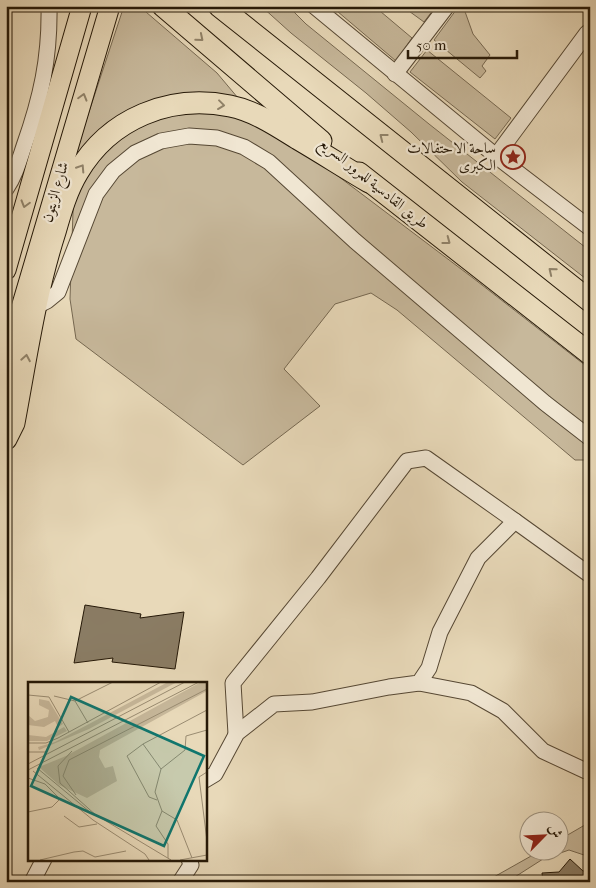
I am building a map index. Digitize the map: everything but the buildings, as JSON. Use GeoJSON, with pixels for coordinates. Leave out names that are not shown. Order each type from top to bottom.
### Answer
{"type":"FeatureCollection","features":[{"type":"Feature","properties":{"kind":"highway","name":"طريق القادسية للمرور السريع"},"geometry":{"type":"LineString","coordinates":[[163,6],[369,182],[454,246],[590,354]]}},
{"type":"Feature","properties":{"kind":"highway"},"geometry":{"type":"LineString","coordinates":[[219,6],[590,301]]}},
{"type":"Feature","properties":{"kind":"highway"},"geometry":{"type":"LineString","coordinates":[[233,6],[269,46]]}},
{"type":"Feature","properties":{"kind":"highway"},"geometry":{"type":"LineString","coordinates":[[6,439],[14,423],[18,328],[35,308],[46,258],[65,200],[78,172],[92,152],[108,136],[126,123],[153,110],[180,103],[208,103],[231,106],[256,115],[369,182]]}},
{"type":"Feature","properties":{"kind":"main road","name":"شارع الزيتون"},"geometry":{"type":"LineString","coordinates":[[6,270],[82,6]]}},
{"type":"Feature","properties":{"kind":"main road","name":"شارع الزيتون"},"geometry":{"type":"LineString","coordinates":[[6,380],[18,328],[110,6]]}},
{"type":"Feature","properties":{"kind":"street"},"geometry":{"type":"LineString","coordinates":[[6,189],[16,170],[38,108],[45,72],[49,34],[49,6]]}},
{"type":"Feature","properties":{"kind":"street"},"geometry":{"type":"LineString","coordinates":[[314,6],[496,156],[590,228]]}},
{"type":"Feature","properties":{"kind":"street"},"geometry":{"type":"LineString","coordinates":[[395,74],[447,6]]}},
{"type":"Feature","properties":{"kind":"street"},"geometry":{"type":"LineString","coordinates":[[496,156],[589,32]]}},
{"type":"Feature","properties":{"kind":"street"},"geometry":{"type":"LineString","coordinates":[[35,308],[58,292],[96,194],[113,171],[135,153],[161,141],[189,136],[218,138],[244,147],[269,162],[355,240],[545,403],[590,438]]}},
{"type":"Feature","properties":{"kind":"street"},"geometry":{"type":"LineString","coordinates":[[236,734],[233,683],[318,578],[407,460],[426,458],[590,574]]}},
{"type":"Feature","properties":{"kind":"street"},"geometry":{"type":"LineString","coordinates":[[419,683],[428,668],[440,632],[478,558],[515,521]]}},
{"type":"Feature","properties":{"kind":"street"},"geometry":{"type":"LineString","coordinates":[[206,779],[215,774],[236,734],[274,704],[312,702],[419,683],[471,693],[502,711],[543,751],[586,771],[590,770]]}},
{"type":"Feature","properties":{"kind":"street"},"geometry":{"type":"LineString","coordinates":[[32,882],[43,860]]}},
{"type":"Feature","properties":{"kind":"street"},"geometry":{"type":"LineString","coordinates":[[180,882],[191,865],[189,860]]}},
{"type":"Feature","properties":{"kind":"shaded area"},"geometry":{"type":"Polygon","coordinates":[[[124,6],[139,6],[217,73],[254,117],[281,133],[590,369],[590,460],[575,460],[397,310],[371,293],[335,304],[284,369],[320,406],[243,465],[76,339],[70,299],[75,154],[124,6]]]}},
{"type":"Feature","properties":{"kind":"shaded area"},"geometry":{"type":"Polygon","coordinates":[[[261,6],[288,6],[306,24],[429,124],[590,251],[590,282],[462,182],[411,132],[261,6]]]}},
{"type":"Feature","properties":{"kind":"shaded area"},"geometry":{"type":"Polygon","coordinates":[[[331,6],[374,6],[412,38],[396,61],[331,6]]]}},
{"type":"Feature","properties":{"kind":"shaded area"},"geometry":{"type":"Polygon","coordinates":[[[402,6],[436,6],[424,22],[402,6]]]}},
{"type":"Feature","properties":{"kind":"shaded area"},"geometry":{"type":"Polygon","coordinates":[[[459,6],[463,6],[473,34],[490,55],[482,66],[486,71],[480,78],[434,40],[459,6]]]}},
{"type":"Feature","properties":{"kind":"shaded area"},"geometry":{"type":"Polygon","coordinates":[[[427,50],[511,118],[495,139],[410,72],[427,50]]]}},
{"type":"Feature","properties":{"kind":"shaded area"},"geometry":{"type":"Polygon","coordinates":[[[590,822],[590,857],[568,850],[568,835],[590,822]]]}},
{"type":"Feature","properties":{"kind":"shaded area"},"geometry":{"type":"Polygon","coordinates":[[[524,860],[541,860],[507,882],[485,882],[524,860]]]}},
{"type":"Feature","properties":{"kind":"place","name":"ساحة الاحتفالات الكبرى"},"geometry":{"type":"Point","coordinates":[513,157]}}]}
